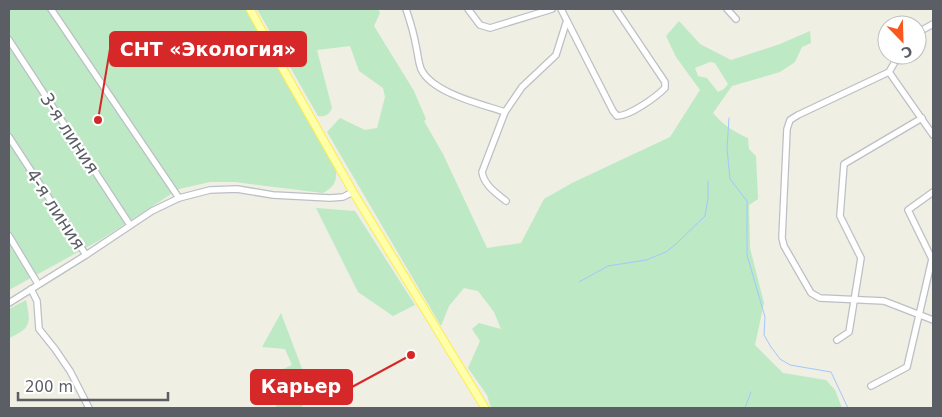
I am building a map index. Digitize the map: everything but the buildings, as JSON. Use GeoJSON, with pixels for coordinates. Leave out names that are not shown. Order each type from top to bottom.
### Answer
{"type":"FeatureCollection","features":[{"type":"Feature","properties":{"kind":"main road"},"geometry":{"type":"LineString","coordinates":[[250,9],[353,192],[485,408]]}},
{"type":"Feature","properties":{"kind":"street"},"geometry":{"type":"LineString","coordinates":[[51,9],[179,198]]}},
{"type":"Feature","properties":{"kind":"street"},"geometry":{"type":"LineString","coordinates":[[406,9],[422,71],[431,82],[439,88],[505,112]]}},
{"type":"Feature","properties":{"kind":"street"},"geometry":{"type":"LineString","coordinates":[[468,9],[480,25],[490,28],[552,9]]}},
{"type":"Feature","properties":{"kind":"street"},"geometry":{"type":"LineString","coordinates":[[561,9],[566,23],[613,111],[617,116],[622,116],[645,103],[665,88],[665,82],[616,9]]}},
{"type":"Feature","properties":{"kind":"street"},"geometry":{"type":"LineString","coordinates":[[727,9],[736,19]]}},
{"type":"Feature","properties":{"kind":"street"},"geometry":{"type":"LineString","coordinates":[[506,201],[483,179],[482,172],[505,112],[522,87],[556,56],[566,23]]}},
{"type":"Feature","properties":{"kind":"street","name":"3-я линия"},"geometry":{"type":"LineString","coordinates":[[9,40],[130,225]]}},
{"type":"Feature","properties":{"kind":"street"},"geometry":{"type":"LineString","coordinates":[[893,65],[888,72],[790,120],[786,129],[782,238],[784,246],[811,293],[820,298],[855,298],[884,301],[933,320]]}},
{"type":"Feature","properties":{"kind":"street"},"geometry":{"type":"LineString","coordinates":[[888,72],[933,135]]}},
{"type":"Feature","properties":{"kind":"street"},"geometry":{"type":"LineString","coordinates":[[837,340],[849,332],[861,258],[840,216],[844,164],[922,118]]}},
{"type":"Feature","properties":{"kind":"street","name":"4-я линия"},"geometry":{"type":"LineString","coordinates":[[9,138],[86,255]]}},
{"type":"Feature","properties":{"kind":"street"},"geometry":{"type":"LineString","coordinates":[[9,302],[86,255],[152,211],[179,198],[210,190],[237,189],[273,195],[330,198],[343,197],[353,192]]}},
{"type":"Feature","properties":{"kind":"street"},"geometry":{"type":"LineString","coordinates":[[871,386],[907,367],[932,259],[908,210],[933,192]]}},
{"type":"Feature","properties":{"kind":"street"},"geometry":{"type":"LineString","coordinates":[[9,236],[38,284]]}},
{"type":"Feature","properties":{"kind":"street"},"geometry":{"type":"LineString","coordinates":[[31,289],[37,301],[39,330],[70,371],[89,408]]}},
{"type":"Feature","properties":{"kind":"green space"},"geometry":{"type":"Polygon","coordinates":[[[9,9],[249,9],[274,62],[336,169],[334,184],[323,193],[235,182],[210,182],[179,189],[100,240],[9,290],[9,9]]]}},
{"type":"Feature","properties":{"kind":"green space"},"geometry":{"type":"Polygon","coordinates":[[[257,9],[378,9],[380,13],[374,26],[414,91],[426,119],[424,121],[443,154],[487,248],[521,243],[544,199],[572,183],[670,137],[700,90],[676,57],[666,36],[679,21],[700,44],[731,60],[780,44],[810,31],[811,43],[802,47],[795,62],[780,72],[732,86],[713,113],[729,128],[748,138],[749,149],[756,156],[758,199],[749,205],[750,248],[764,303],[755,345],[783,373],[826,380],[835,390],[842,408],[491,408],[487,395],[468,368],[480,341],[472,329],[479,323],[501,329],[494,312],[478,291],[464,288],[449,306],[441,326],[327,132],[340,118],[365,130],[377,128],[385,97],[383,88],[359,71],[350,46],[317,50],[332,108],[326,115],[318,116],[257,9]],[[710,62],[695,68],[698,76],[707,78],[718,92],[728,84],[715,63],[710,62]]]}},
{"type":"Feature","properties":{"kind":"green space"},"geometry":{"type":"Polygon","coordinates":[[[316,208],[355,211],[415,305],[393,316],[358,292],[316,208]]]}},
{"type":"Feature","properties":{"kind":"green space"},"geometry":{"type":"Polygon","coordinates":[[[26,300],[29,315],[28,324],[22,331],[9,338],[9,309],[26,300]]]}},
{"type":"Feature","properties":{"kind":"green space"},"geometry":{"type":"Polygon","coordinates":[[[281,313],[304,374],[300,382],[305,398],[302,408],[274,408],[284,399],[277,395],[281,388],[270,387],[267,381],[275,373],[292,365],[285,349],[262,347],[281,313]]]}},
{"type":"Feature","properties":{"kind":"waterway"},"geometry":{"type":"LineString","coordinates":[[729,118],[727,148],[730,179],[747,201],[747,255],[765,317],[764,335],[780,359],[790,365],[831,372],[848,408]]}},
{"type":"Feature","properties":{"kind":"waterway"},"geometry":{"type":"LineString","coordinates":[[579,282],[608,266],[646,260],[666,252],[705,216],[708,181]]}},
{"type":"Feature","properties":{"kind":"waterway"},"geometry":{"type":"LineString","coordinates":[[745,408],[751,392]]}},
{"type":"Feature","properties":{"kind":"place","name":"СНТ «Экология»"},"geometry":{"type":"Point","coordinates":[98,120]}},
{"type":"Feature","properties":{"kind":"place","name":"Карьер"},"geometry":{"type":"Point","coordinates":[411,355]}}]}
